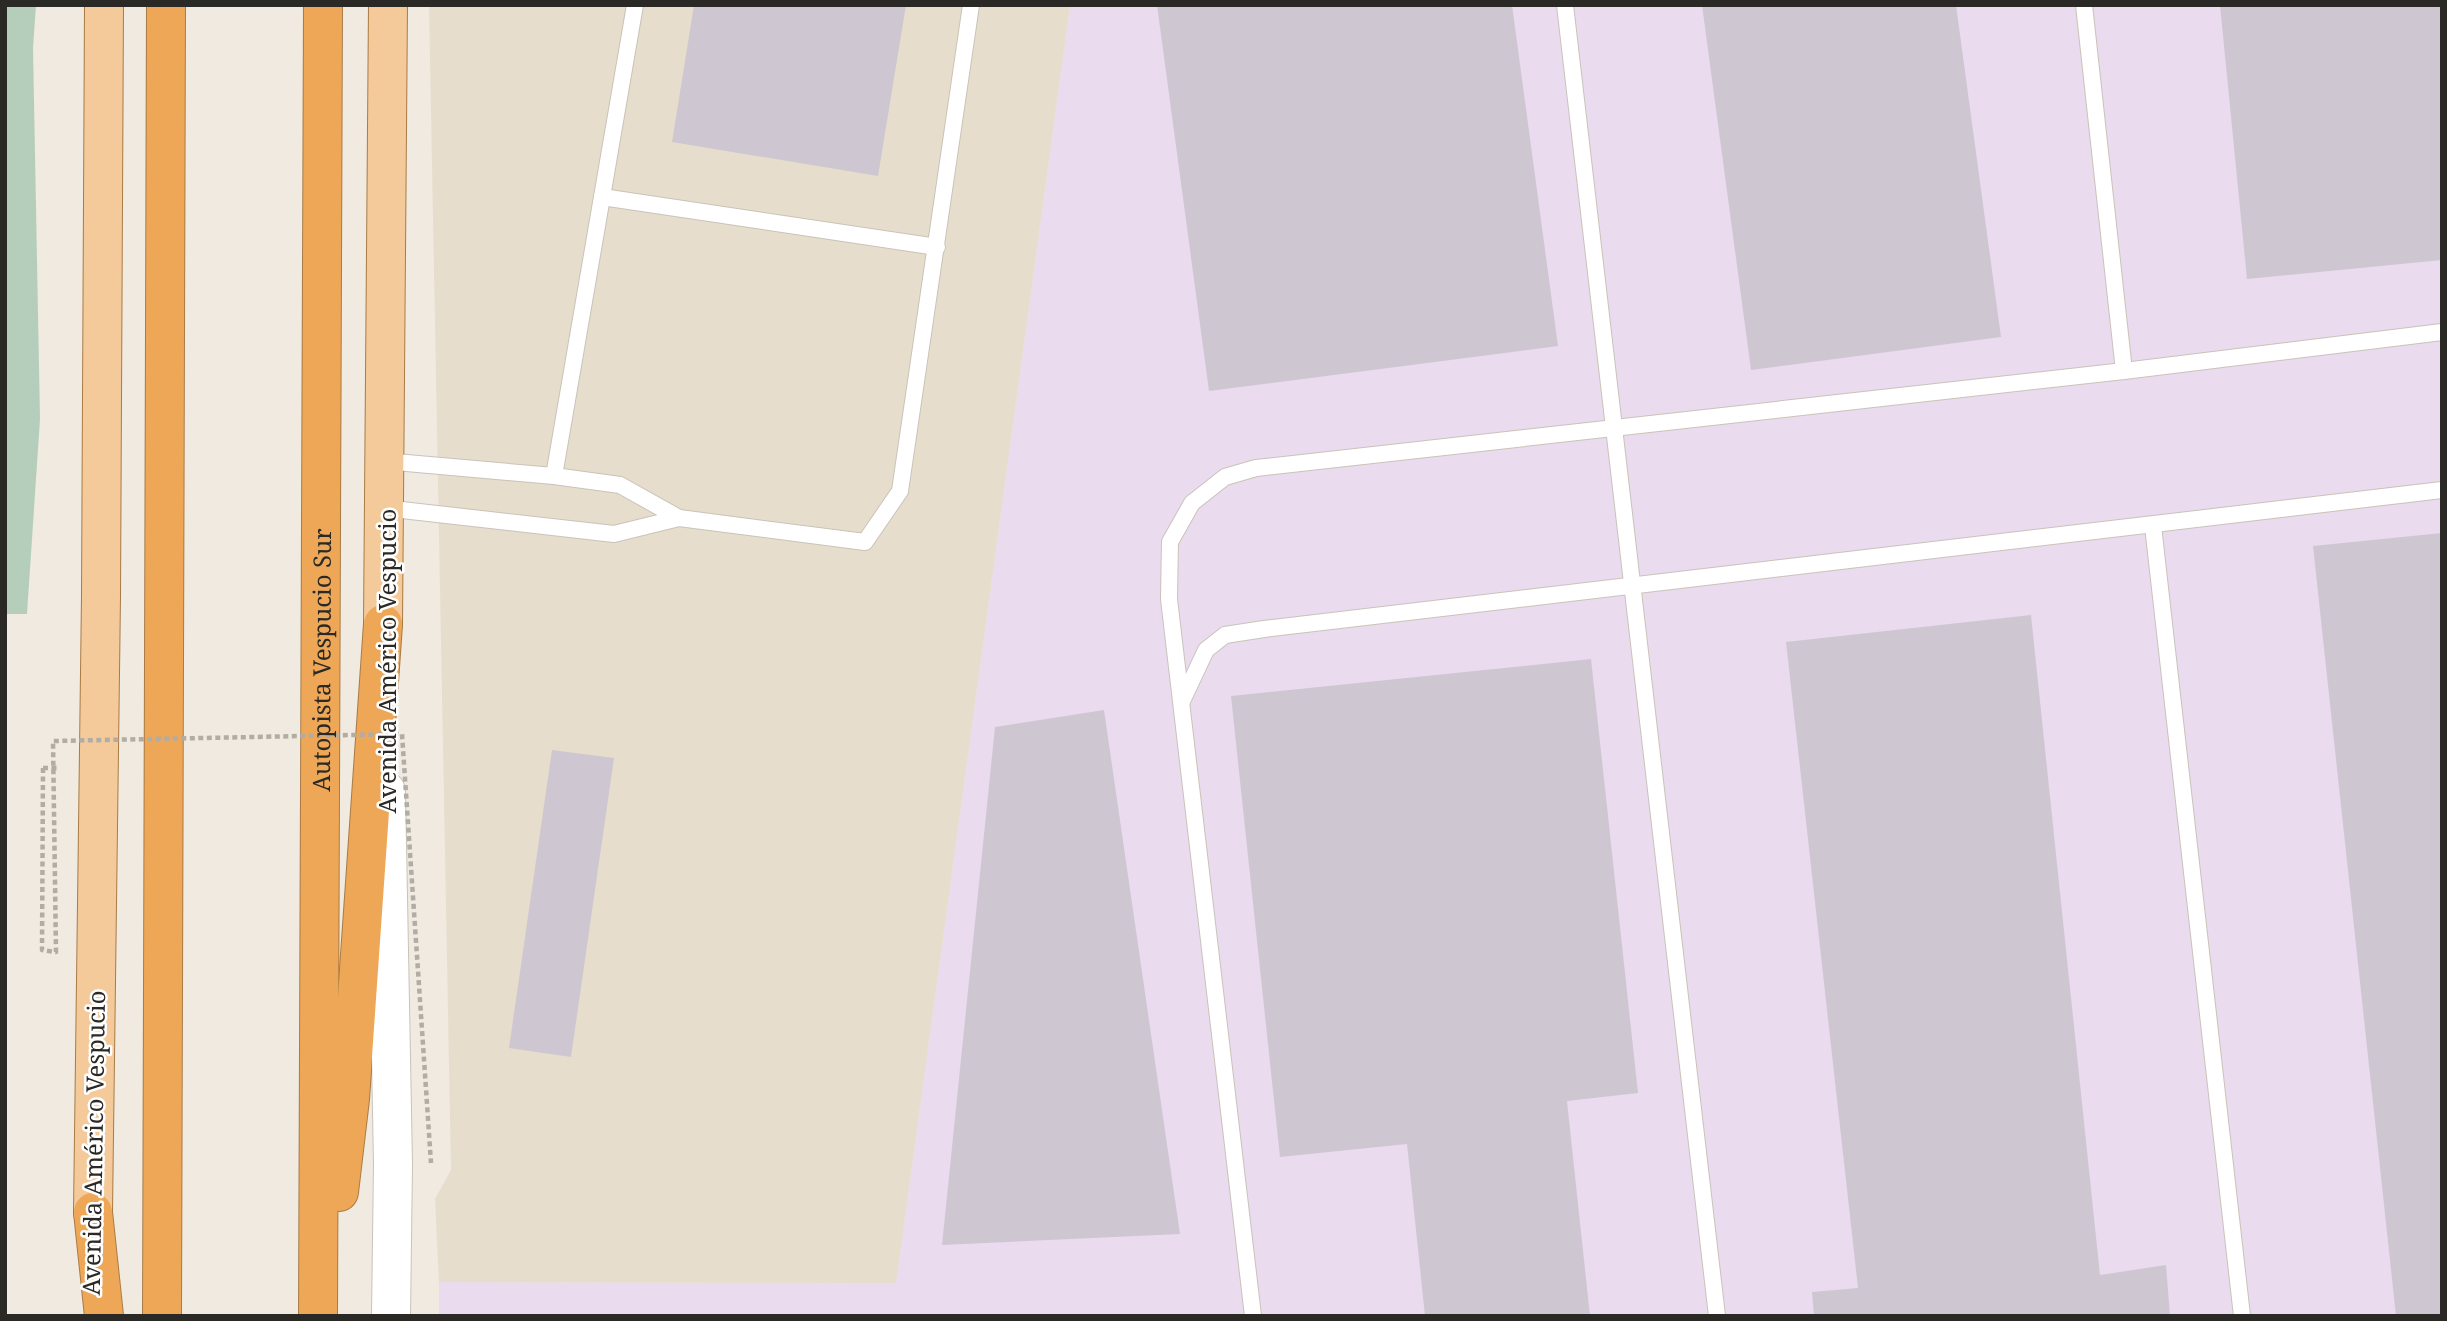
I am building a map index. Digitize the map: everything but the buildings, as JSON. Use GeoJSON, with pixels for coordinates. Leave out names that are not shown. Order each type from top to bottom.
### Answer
{"type":"FeatureCollection","features":[{"type":"Feature","properties":{"kind":"highway"},"geometry":{"type":"LineString","coordinates":[[162,1316],[166,5]]}},
{"type":"Feature","properties":{"kind":"highway","name":"Autopista Vespucio Sur"},"geometry":{"type":"LineString","coordinates":[[318,1316],[323,5]]}},
{"type":"Feature","properties":{"kind":"highway"},"geometry":{"type":"LineString","coordinates":[[325,1316],[350,1100],[383,624]]}},
{"type":"Feature","properties":{"kind":"highway"},"geometry":{"type":"LineString","coordinates":[[93,1212],[104,1316]]}},
{"type":"Feature","properties":{"kind":"main road","name":"Avenida Américo Vespucio"},"geometry":{"type":"LineString","coordinates":[[91,1316],[101,596],[104,5]]}},
{"type":"Feature","properties":{"kind":"main road","name":"Avenida Américo Vespucio"},"geometry":{"type":"LineString","coordinates":[[388,5],[383,624],[393,1164],[391,1316]]}},
{"type":"Feature","properties":{"kind":"lane"},"geometry":{"type":"LineString","coordinates":[[554,476],[635,5]]}},
{"type":"Feature","properties":{"kind":"lane"},"geometry":{"type":"LineString","coordinates":[[384,508],[614,534],[679,518],[865,542],[900,491],[971,5]]}},
{"type":"Feature","properties":{"kind":"lane"},"geometry":{"type":"LineString","coordinates":[[1565,5],[1717,1316]]}},
{"type":"Feature","properties":{"kind":"lane"},"geometry":{"type":"LineString","coordinates":[[2084,5],[2124,371]]}},
{"type":"Feature","properties":{"kind":"lane"},"geometry":{"type":"LineString","coordinates":[[602,197],[937,247]]}},
{"type":"Feature","properties":{"kind":"lane"},"geometry":{"type":"LineString","coordinates":[[1253,1316],[1169,599],[1170,542],[1192,503],[1225,477],[1256,468],[2124,371],[2442,332]]}},
{"type":"Feature","properties":{"kind":"lane"},"geometry":{"type":"LineString","coordinates":[[384,461],[554,476],[620,485],[679,518]]}},
{"type":"Feature","properties":{"kind":"lane"},"geometry":{"type":"LineString","coordinates":[[1181,703],[1206,650],[1225,635],[2442,490]]}},
{"type":"Feature","properties":{"kind":"lane"},"geometry":{"type":"LineString","coordinates":[[2154,526],[2242,1316]]}},
{"type":"Feature","properties":{"kind":"path"},"geometry":{"type":"LineString","coordinates":[[43,768],[42,950],[55,952],[52,741],[402,734],[431,1163]]}},
{"type":"Feature","properties":{"kind":"shaded area"},"geometry":{"type":"Polygon","coordinates":[[[429,5],[1070,5],[896,1283],[439,1282],[435,1199],[451,1170],[429,5]]]}},
{"type":"Feature","properties":{"kind":"shaded area"},"geometry":{"type":"Polygon","coordinates":[[[1070,5],[2442,5],[2442,1316],[439,1316],[439,1282],[896,1283],[1070,5]]]}},
{"type":"Feature","properties":{"kind":"green space"},"geometry":{"type":"Polygon","coordinates":[[[5,5],[36,5],[33,48],[40,419],[27,614],[5,614],[5,5]]]}}]}
